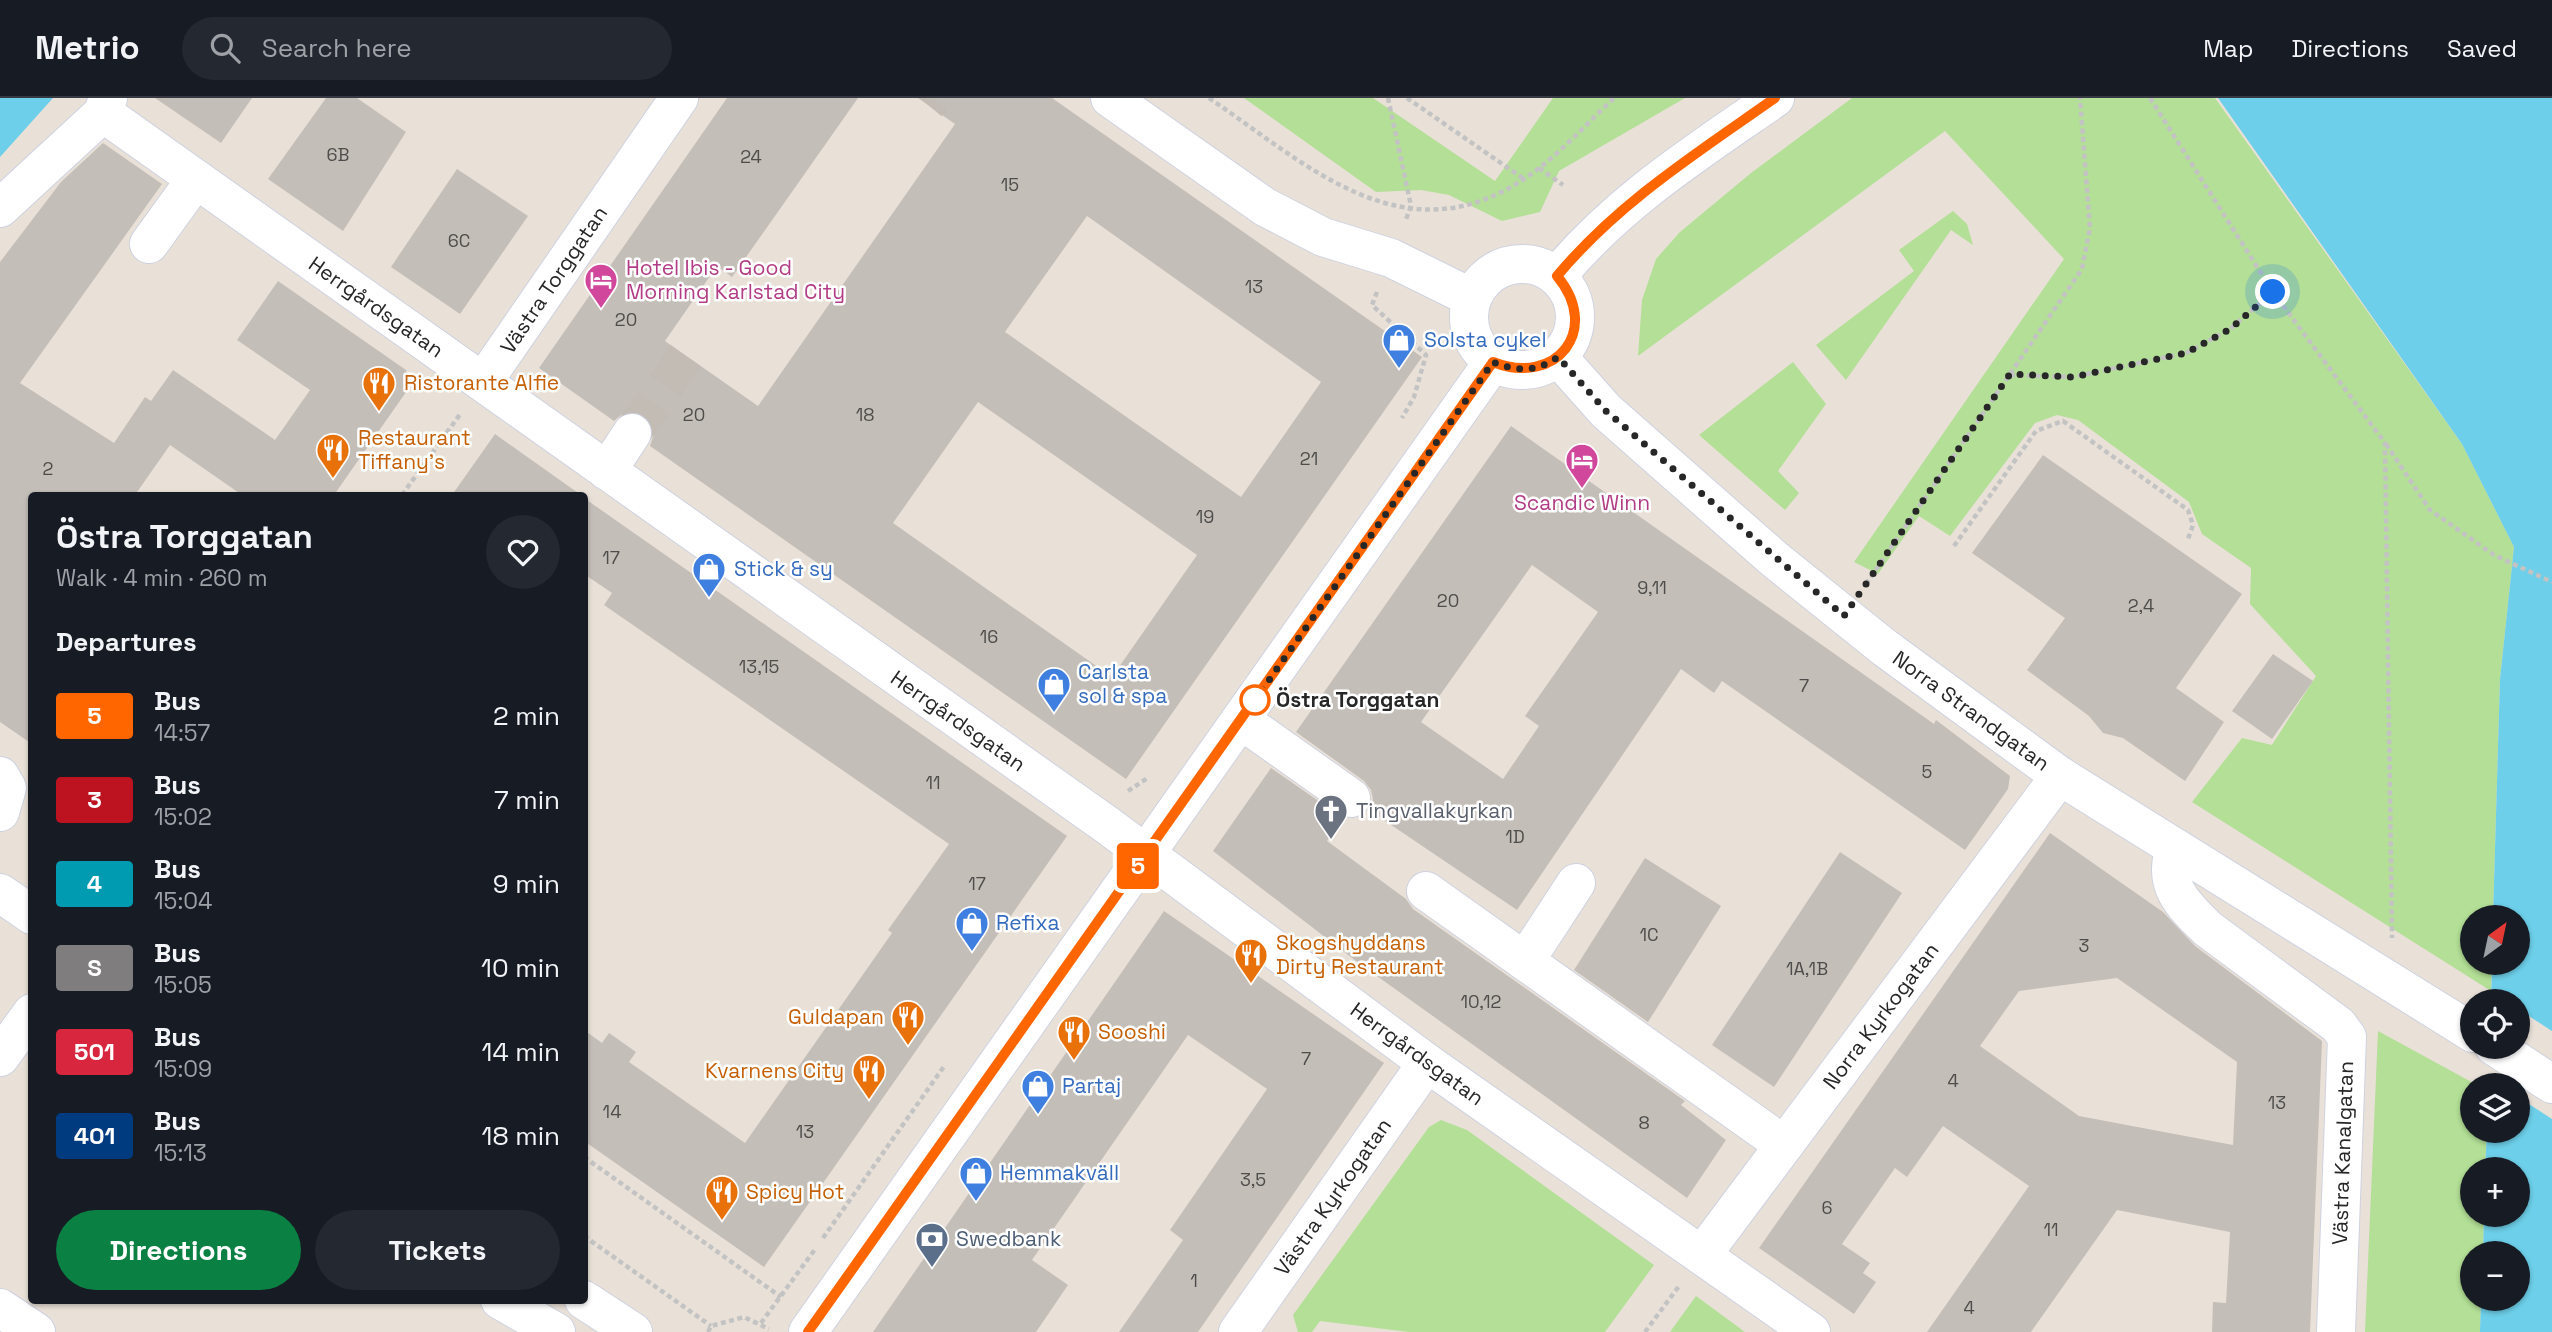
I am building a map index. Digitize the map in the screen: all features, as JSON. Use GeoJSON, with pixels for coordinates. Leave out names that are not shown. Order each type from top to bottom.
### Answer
{"type":"FeatureCollection","features":[{"type":"Feature","properties":{"kind":"street","name":"Västra Torggatan"},"geometry":{"type":"LineString","coordinates":[[483,382],[679,98]]}},
{"type":"Feature","properties":{"kind":"street"},"geometry":{"type":"LineString","coordinates":[[1110,98],[1265,207],[1323,237],[1391,258],[1472,298]]}},
{"type":"Feature","properties":{"kind":"street"},"geometry":{"type":"LineString","coordinates":[[1557,276],[1599,229],[1647,187],[1775,98]]}},
{"type":"Feature","properties":{"kind":"street","name":"Herrgårdsgatan"},"geometry":{"type":"LineString","coordinates":[[106,105],[196,179],[1146,855],[1427,1063],[1811,1332]]}},
{"type":"Feature","properties":{"kind":"street"},"geometry":{"type":"LineString","coordinates":[[0,208],[106,105]]}},
{"type":"Feature","properties":{"kind":"street"},"geometry":{"type":"LineString","coordinates":[[149,244],[196,179]]}},
{"type":"Feature","properties":{"kind":"street"},"geometry":{"type":"LineString","coordinates":[[1511,264],[1538,266],[1557,276],[1570,291],[1576,319],[1568,346],[1547,364],[1521,371],[1493,362],[1472,334],[1469,322],[1472,298],[1487,276],[1511,264]]}},
{"type":"Feature","properties":{"kind":"street","name":"Norra Strandgatan"},"geometry":{"type":"LineString","coordinates":[[1558,357],[1606,411],[1844,616],[2060,776],[2460,1024]]}},
{"type":"Feature","properties":{"kind":"street"},"geometry":{"type":"LineString","coordinates":[[807,1332],[1493,362]]}},
{"type":"Feature","properties":{"kind":"street"},"geometry":{"type":"LineString","coordinates":[[607,471],[632,433]]}},
{"type":"Feature","properties":{"kind":"street"},"geometry":{"type":"LineString","coordinates":[[1241,720],[1351,798]]}},
{"type":"Feature","properties":{"kind":"street"},"geometry":{"type":"LineString","coordinates":[[0,776],[7,788],[0,812]]}},
{"type":"Feature","properties":{"kind":"street","name":"Norra Kyrkogatan"},"geometry":{"type":"LineString","coordinates":[[1702,1255],[2060,776]]}},
{"type":"Feature","properties":{"kind":"street","name":"Västra Kanalgatan"},"geometry":{"type":"LineString","coordinates":[[2175,848],[2168,867],[2170,877],[2173,887],[2190,912],[2208,929],[2338,1025],[2347,1037],[2336,1332]]}},
{"type":"Feature","properties":{"kind":"street"},"geometry":{"type":"LineString","coordinates":[[1525,961],[1576,883]]}},
{"type":"Feature","properties":{"kind":"street"},"geometry":{"type":"LineString","coordinates":[[1426,891],[1784,1146]]}},
{"type":"Feature","properties":{"kind":"street"},"geometry":{"type":"LineString","coordinates":[[0,893],[28,912]]}},
{"type":"Feature","properties":{"kind":"street"},"geometry":{"type":"LineString","coordinates":[[0,1058],[28,1019]]}},
{"type":"Feature","properties":{"kind":"street"},"geometry":{"type":"LineString","coordinates":[[2514,1059],[2552,1084]]}},
{"type":"Feature","properties":{"kind":"street","name":"Västra Kyrkogatan"},"geometry":{"type":"LineString","coordinates":[[1238,1332],[1427,1063]]}},
{"type":"Feature","properties":{"kind":"street"},"geometry":{"type":"LineString","coordinates":[[588,1303],[633,1332]]}},
{"type":"Feature","properties":{"kind":"street"},"geometry":{"type":"LineString","coordinates":[[507,1304],[556,1332]]}},
{"type":"Feature","properties":{"kind":"street"},"geometry":{"type":"LineString","coordinates":[[0,1308],[36,1332]]}},
{"type":"Feature","properties":{"kind":"path"},"geometry":{"type":"LineString","coordinates":[[1209,98],[1349,192],[1385,204],[1444,211],[1480,203],[1524,178],[1539,168],[1614,98]]}},
{"type":"Feature","properties":{"kind":"path"},"geometry":{"type":"LineString","coordinates":[[1388,98],[1411,206]]}},
{"type":"Feature","properties":{"kind":"path"},"geometry":{"type":"LineString","coordinates":[[1407,98],[1524,178]]}},
{"type":"Feature","properties":{"kind":"path"},"geometry":{"type":"LineString","coordinates":[[1844,616],[2082,269],[2090,228],[2080,98]]}},
{"type":"Feature","properties":{"kind":"path"},"geometry":{"type":"LineString","coordinates":[[2150,98],[2273,292],[2385,443],[2430,510],[2494,555],[2552,582]]}},
{"type":"Feature","properties":{"kind":"path"},"geometry":{"type":"LineString","coordinates":[[1539,168],[1563,185]]}},
{"type":"Feature","properties":{"kind":"path"},"geometry":{"type":"LineString","coordinates":[[2010,374],[2073,377],[2186,353],[2230,329],[2273,292]]}},
{"type":"Feature","properties":{"kind":"path"},"geometry":{"type":"LineString","coordinates":[[1372,305],[1426,355],[1414,397],[1396,428]]}},
{"type":"Feature","properties":{"kind":"path"},"geometry":{"type":"LineString","coordinates":[[404,492],[483,382]]}},
{"type":"Feature","properties":{"kind":"path"},"geometry":{"type":"LineString","coordinates":[[1954,546],[2036,431],[2063,421],[2188,510],[2193,525],[2188,539]]}},
{"type":"Feature","properties":{"kind":"path"},"geometry":{"type":"LineString","coordinates":[[2385,443],[2392,940],[2388,978]]}},
{"type":"Feature","properties":{"kind":"path"},"geometry":{"type":"LineString","coordinates":[[1094,818],[1114,794],[1134,790],[1158,766]]}},
{"type":"Feature","properties":{"kind":"path"},"geometry":{"type":"LineString","coordinates":[[761,1323],[952,1055]]}},
{"type":"Feature","properties":{"kind":"path"},"geometry":{"type":"LineString","coordinates":[[588,1160],[781,1297]]}},
{"type":"Feature","properties":{"kind":"path"},"geometry":{"type":"LineString","coordinates":[[588,1240],[711,1326]]}},
{"type":"Feature","properties":{"kind":"path"},"geometry":{"type":"LineString","coordinates":[[1645,1332],[1702,1255]]}},
{"type":"Feature","properties":{"kind":"path"},"geometry":{"type":"LineString","coordinates":[[708,1332],[711,1326],[744,1317],[761,1323],[773,1332]]}},
{"type":"Feature","properties":{"kind":"green space"},"geometry":{"type":"Polygon","coordinates":[[[1244,98],[1373,98],[1495,181],[1553,98],[1685,98],[1559,171],[1540,212],[1502,221],[1449,195],[1421,190],[1376,192],[1244,98]]]}},
{"type":"Feature","properties":{"kind":"green space"},"geometry":{"type":"Polygon","coordinates":[[[1852,98],[2215,98],[2462,444],[2514,547],[2500,679],[2493,905],[2460,905],[2460,971],[2192,802],[2242,738],[2272,745],[2316,676],[2250,604],[2251,568],[2202,534],[2189,502],[2078,420],[2057,415],[2035,423],[1950,536],[1919,516],[1878,574],[1854,562],[2064,259],[1945,131],[1638,356],[1642,300],[1656,259],[1680,232],[1751,173],[1852,98]]]}},
{"type":"Feature","properties":{"kind":"green space"},"geometry":{"type":"Polygon","coordinates":[[[1953,211],[1967,224],[1973,245],[1951,230],[1846,380],[1816,345],[1914,271],[1899,250],[1953,211]]]}},
{"type":"Feature","properties":{"kind":"green space"},"geometry":{"type":"Polygon","coordinates":[[[1793,362],[1826,404],[1778,471],[1799,493],[1785,510],[1699,435],[1793,362]]]}},
{"type":"Feature","properties":{"kind":"green space"},"geometry":{"type":"Polygon","coordinates":[[[2466,975],[2492,975],[2491,989],[2466,975]]]}},
{"type":"Feature","properties":{"kind":"green space"},"geometry":{"type":"Polygon","coordinates":[[[2378,1031],[2460,1076],[2460,1143],[2486,1143],[2486,1157],[2460,1157],[2460,1227],[2484,1227],[2483,1241],[2460,1241],[2460,1311],[2481,1311],[2480,1332],[2365,1332],[2378,1031]]]}},
{"type":"Feature","properties":{"kind":"green space"},"geometry":{"type":"Polygon","coordinates":[[[1441,1120],[1467,1130],[1654,1265],[1605,1332],[1409,1332],[1320,1321],[1312,1332],[1298,1332],[1293,1315],[1429,1127],[1441,1120]]]}},
{"type":"Feature","properties":{"kind":"green space"},"geometry":{"type":"Polygon","coordinates":[[[1696,1296],[1745,1332],[1670,1332],[1696,1296]]]}},
{"type":"Feature","properties":{"kind":"water"},"geometry":{"type":"Polygon","coordinates":[[[0,98],[53,98],[0,157],[0,98]]]}},
{"type":"Feature","properties":{"kind":"water"},"geometry":{"type":"Polygon","coordinates":[[[2218,98],[2552,98],[2552,1332],[2480,1332],[2481,1311],[2530,1311],[2530,1241],[2483,1241],[2484,1227],[2530,1227],[2530,1157],[2486,1157],[2486,1143],[2530,1143],[2530,1073],[2488,1073],[2489,1059],[2530,1059],[2530,989],[2491,989],[2492,975],[2530,975],[2530,905],[2493,905],[2500,679],[2514,547],[2462,444],[2218,98]]]}},
{"type":"Feature","properties":{"kind":"pier"},"geometry":{"type":"Polygon","coordinates":[[[2530,1017],[2552,1031],[2552,1119],[2530,1105],[2530,1073],[2485,1073],[2486,1059],[2530,1059],[2530,1017]]]}},
{"type":"Feature","properties":{"kind":"building"},"geometry":{"type":"Polygon","coordinates":[[[155,98],[252,98],[221,143],[155,98]]]}},
{"type":"Feature","properties":{"kind":"building"},"geometry":{"type":"Polygon","coordinates":[[[326,98],[357,98],[406,132],[343,231],[268,179],[326,98]]]}},
{"type":"Feature","properties":{"kind":"building"},"geometry":{"type":"Polygon","coordinates":[[[727,98],[858,98],[732,277],[717,266],[665,341],[758,406],[955,124],[918,98],[1052,98],[1422,357],[1126,779],[650,446],[654,434],[652,424],[645,415],[633,411],[622,414],[614,421],[539,368],[727,98]],[[1087,216],[1005,332],[1241,497],[1321,382],[1087,216]],[[978,402],[893,523],[1112,677],[1197,555],[978,402]]]}},
{"type":"Feature","properties":{"kind":"building"},"geometry":{"type":"Polygon","coordinates":[[[103,143],[162,184],[20,383],[114,443],[145,397],[151,401],[173,370],[275,440],[310,390],[237,340],[278,281],[406,370],[411,385],[336,492],[238,492],[170,445],[137,492],[28,492],[28,741],[0,722],[0,262],[61,182],[103,143]]]}},
{"type":"Feature","properties":{"kind":"building"},"geometry":{"type":"Polygon","coordinates":[[[457,169],[528,216],[460,314],[391,267],[457,169]]]}},
{"type":"Feature","properties":{"kind":"building"},"geometry":{"type":"Polygon","coordinates":[[[1511,426],[1934,724],[1936,720],[2010,776],[2008,789],[1965,850],[1722,681],[1714,693],[1681,669],[1517,910],[1369,810],[1373,799],[1371,790],[1364,781],[1296,732],[1511,426]],[[1532,565],[1421,722],[1503,779],[1539,726],[1525,716],[1598,612],[1532,565]]]}},
{"type":"Feature","properties":{"kind":"building"},"geometry":{"type":"Polygon","coordinates":[[[495,434],[577,492],[454,492],[495,434]]]}},
{"type":"Feature","properties":{"kind":"building"},"geometry":{"type":"Polygon","coordinates":[[[2043,455],[2242,594],[2176,688],[2224,722],[2185,781],[2123,738],[2103,733],[2089,716],[2027,670],[2065,618],[1972,553],[2043,455]]]}},
{"type":"Feature","properties":{"kind":"building"},"geometry":{"type":"Polygon","coordinates":[[[588,501],[1067,836],[764,1267],[588,1144],[588,1033],[602,1043],[609,1033],[636,1052],[629,1062],[745,1143],[892,933],[888,930],[949,844],[604,605],[612,593],[588,577],[588,501]]]}},
{"type":"Feature","properties":{"kind":"building"},"geometry":{"type":"Polygon","coordinates":[[[2273,654],[2313,681],[2272,739],[2232,711],[2273,654]]]}},
{"type":"Feature","properties":{"kind":"building"},"geometry":{"type":"Polygon","coordinates":[[[1271,768],[1343,818],[1327,841],[1406,899],[1413,909],[1685,1101],[1681,1105],[1726,1140],[1687,1198],[1356,961],[1213,851],[1271,768]]]}},
{"type":"Feature","properties":{"kind":"building"},"geometry":{"type":"Polygon","coordinates":[[[2050,833],[2163,912],[2195,946],[2322,1041],[2310,1332],[2212,1332],[2213,1302],[2226,1303],[2230,1232],[2117,1210],[2031,1332],[1927,1332],[2029,1186],[1943,1126],[1907,1177],[1895,1168],[1842,1244],[1870,1263],[1863,1273],[1876,1282],[1854,1314],[1759,1248],[2050,833]],[[2117,978],[2019,991],[1980,1046],[2079,1116],[2233,1145],[2237,1062],[2117,978]]]}},
{"type":"Feature","properties":{"kind":"building"},"geometry":{"type":"Polygon","coordinates":[[[1840,852],[1902,893],[1774,1087],[1712,1045],[1840,852]]]}},
{"type":"Feature","properties":{"kind":"building"},"geometry":{"type":"Polygon","coordinates":[[[1645,858],[1721,906],[1648,1022],[1574,970],[1645,858]]]}},
{"type":"Feature","properties":{"kind":"building"},"geometry":{"type":"Polygon","coordinates":[[[1164,911],[1384,1063],[1198,1332],[1119,1332],[1183,1240],[1170,1230],[1267,1089],[1188,1035],[1032,1260],[1068,1285],[1036,1332],[873,1332],[1164,911]]]}},
{"type":"Feature","properties":{"kind":"tunnel"},"geometry":{"type":"LineString","coordinates":[[927,104],[932,98]]}},
{"type":"Feature","properties":{"kind":"tunnel"},"geometry":{"type":"LineString","coordinates":[[632,433],[686,356]]}},
{"type":"Feature","properties":{"kind":"bus line","name":"5"},"geometry":{"type":"LineString","coordinates":[[808,1332],[1493,362],[1521,371],[1534,369],[1558,357],[1568,346],[1576,319],[1574,304],[1570,291],[1557,276],[1608,220],[1647,187],[1775,98]]}},
{"type":"Feature","properties":{"kind":"place","name":"Hotel Ibis - Good Morning Karlstad City"},"geometry":{"type":"Point","coordinates":[601,310]}},
{"type":"Feature","properties":{"kind":"place","name":"Solsta cykel"},"geometry":{"type":"Point","coordinates":[1399,370]}},
{"type":"Feature","properties":{"kind":"place","name":"Ristorante Alfie"},"geometry":{"type":"Point","coordinates":[379,413]}},
{"type":"Feature","properties":{"kind":"place","name":"Restaurant Tiffany's"},"geometry":{"type":"Point","coordinates":[333,480]}},
{"type":"Feature","properties":{"kind":"place","name":"Scandic Winn"},"geometry":{"type":"Point","coordinates":[1582,490]}},
{"type":"Feature","properties":{"kind":"place","name":"Stick & sy"},"geometry":{"type":"Point","coordinates":[709,599]}},
{"type":"Feature","properties":{"kind":"place","name":"Östra Torggatan"},"geometry":{"type":"Point","coordinates":[1255,700]}},
{"type":"Feature","properties":{"kind":"place","name":"Carlsta sol & spa"},"geometry":{"type":"Point","coordinates":[1054,714]}},
{"type":"Feature","properties":{"kind":"place","name":"Tingvallakyrkan"},"geometry":{"type":"Point","coordinates":[1331,841]}},
{"type":"Feature","properties":{"kind":"place","name":"Refixa"},"geometry":{"type":"Point","coordinates":[972,953]}},
{"type":"Feature","properties":{"kind":"place","name":"Skogshyddans Dirty Restaurant"},"geometry":{"type":"Point","coordinates":[1251,985]}},
{"type":"Feature","properties":{"kind":"place","name":"Guldapan"},"geometry":{"type":"Point","coordinates":[908,1047]}},
{"type":"Feature","properties":{"kind":"place","name":"Sooshi"},"geometry":{"type":"Point","coordinates":[1074,1062]}},
{"type":"Feature","properties":{"kind":"place","name":"Kvarnens City"},"geometry":{"type":"Point","coordinates":[869,1101]}},
{"type":"Feature","properties":{"kind":"place","name":"Partaj"},"geometry":{"type":"Point","coordinates":[1038,1116]}},
{"type":"Feature","properties":{"kind":"place","name":"Hemmakväll"},"geometry":{"type":"Point","coordinates":[976,1203]}},
{"type":"Feature","properties":{"kind":"place","name":"Spicy Hot"},"geometry":{"type":"Point","coordinates":[722,1222]}},
{"type":"Feature","properties":{"kind":"place","name":"Swedbank"},"geometry":{"type":"Point","coordinates":[932,1269]}},
{"type":"Feature","properties":{"kind":"route"},"geometry":{"type":"LineString","coordinates":[[1255,700],[1493,362],[1521,371],[1534,369],[1558,357],[1606,411],[1773,558],[1844,616],[2010,374],[2073,377],[2186,353],[2230,329],[2273,292]]}}]}
